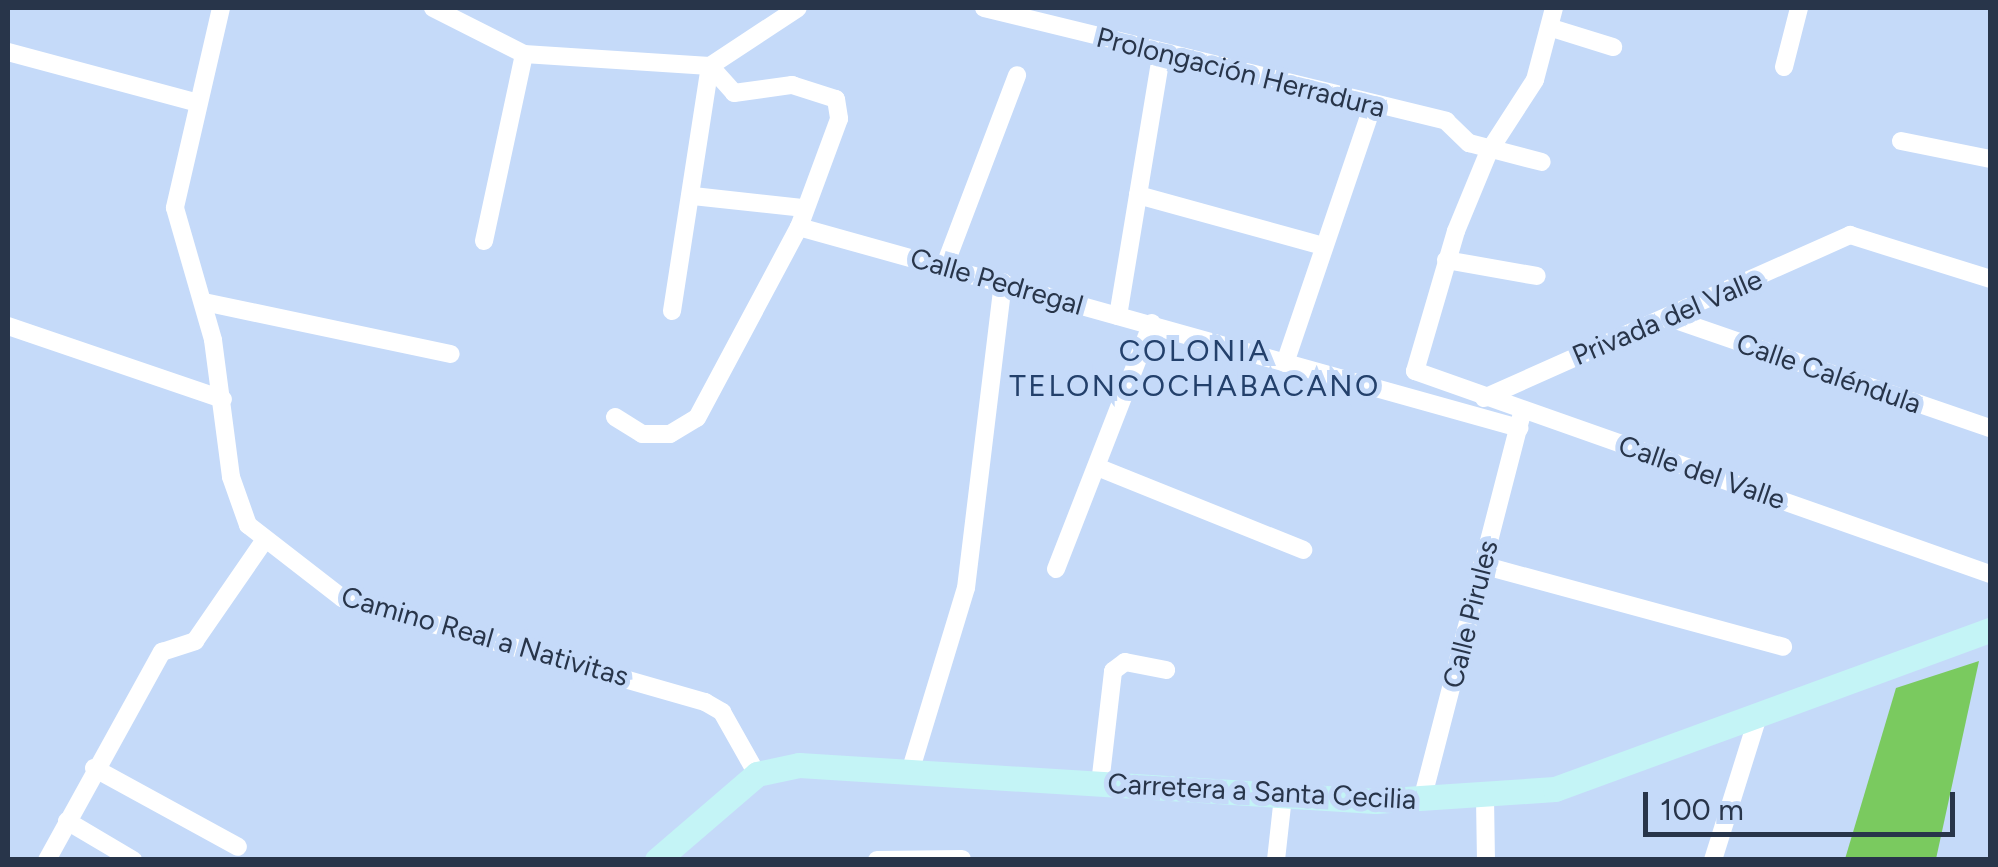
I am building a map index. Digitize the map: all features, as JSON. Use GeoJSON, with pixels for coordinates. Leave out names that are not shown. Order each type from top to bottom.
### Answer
{"type":"FeatureCollection","features":[{"type":"Feature","properties":{"kind":"main road","name":"Carretera a Santa Cecilia"},"geometry":{"type":"LineString","coordinates":[[757,774],[799,765],[1283,797],[1484,798],[1572,784],[1990,630]]}},
{"type":"Feature","properties":{"kind":"main road"},"geometry":{"type":"LineString","coordinates":[[657,860],[757,774]]}},
{"type":"Feature","properties":{"kind":"street","name":"Camino Real a Nativitas"},"geometry":{"type":"LineString","coordinates":[[220,8],[176,208],[204,302],[238,504],[262,544],[342,598],[704,702],[722,712],[757,774]]}},
{"type":"Feature","properties":{"kind":"street"},"geometry":{"type":"LineString","coordinates":[[433,8],[524,54],[710,66],[798,8]]}},
{"type":"Feature","properties":{"kind":"street","name":"Prolongación Herradura"},"geometry":{"type":"LineString","coordinates":[[984,8],[1161,56],[1446,121],[1489,151]]}},
{"type":"Feature","properties":{"kind":"street"},"geometry":{"type":"LineString","coordinates":[[1537,276],[1446,260],[1489,151],[1555,29],[1554,8]]}},
{"type":"Feature","properties":{"kind":"street"},"geometry":{"type":"LineString","coordinates":[[1784,67],[1800,8]]}},
{"type":"Feature","properties":{"kind":"street"},"geometry":{"type":"LineString","coordinates":[[1555,29],[1613,47]]}},
{"type":"Feature","properties":{"kind":"street"},"geometry":{"type":"LineString","coordinates":[[8,52],[198,103]]}},
{"type":"Feature","properties":{"kind":"street"},"geometry":{"type":"LineString","coordinates":[[484,241],[524,54]]}},
{"type":"Feature","properties":{"kind":"street"},"geometry":{"type":"LineString","coordinates":[[1118,316],[1161,56]]}},
{"type":"Feature","properties":{"kind":"street"},"geometry":{"type":"LineString","coordinates":[[672,311],[693,196],[710,66]]}},
{"type":"Feature","properties":{"kind":"street"},"geometry":{"type":"LineString","coordinates":[[616,417],[642,434],[670,434],[697,418],[799,227],[840,119],[836,99],[792,86],[734,94],[710,66]]}},
{"type":"Feature","properties":{"kind":"street"},"geometry":{"type":"LineString","coordinates":[[946,265],[1017,75]]}},
{"type":"Feature","properties":{"kind":"street"},"geometry":{"type":"LineString","coordinates":[[1285,363],[1373,104]]}},
{"type":"Feature","properties":{"kind":"street"},"geometry":{"type":"LineString","coordinates":[[1901,141],[1990,160]]}},
{"type":"Feature","properties":{"kind":"street"},"geometry":{"type":"LineString","coordinates":[[1489,151],[1542,162]]}},
{"type":"Feature","properties":{"kind":"street"},"geometry":{"type":"LineString","coordinates":[[693,196],[804,208]]}},
{"type":"Feature","properties":{"kind":"street"},"geometry":{"type":"LineString","coordinates":[[1138,196],[1323,246]]}},
{"type":"Feature","properties":{"kind":"street","name":"Calle Pedregal"},"geometry":{"type":"LineString","coordinates":[[799,227],[946,265],[1285,363],[1521,419]]}},
{"type":"Feature","properties":{"kind":"street","name":"Privada del Valle"},"geometry":{"type":"LineString","coordinates":[[1484,398],[1850,235],[1990,279]]}},
{"type":"Feature","properties":{"kind":"street","name":"Calle del Valle"},"geometry":{"type":"LineString","coordinates":[[1446,260],[1414,372],[1484,398],[1521,419],[1990,574]]}},
{"type":"Feature","properties":{"kind":"street"},"geometry":{"type":"LineString","coordinates":[[910,772],[966,588],[1002,282]]}},
{"type":"Feature","properties":{"kind":"street"},"geometry":{"type":"LineString","coordinates":[[204,302],[451,354]]}},
{"type":"Feature","properties":{"kind":"street","name":"Calle Caléndula"},"geometry":{"type":"LineString","coordinates":[[1667,318],[1990,428]]}},
{"type":"Feature","properties":{"kind":"street"},"geometry":{"type":"LineString","coordinates":[[1056,569],[1076,502],[1102,469],[1152,323]]}},
{"type":"Feature","properties":{"kind":"street"},"geometry":{"type":"LineString","coordinates":[[8,326],[223,399]]}},
{"type":"Feature","properties":{"kind":"street","name":"Calle Pirules"},"geometry":{"type":"LineString","coordinates":[[1422,800],[1521,419]]}},
{"type":"Feature","properties":{"kind":"street"},"geometry":{"type":"LineString","coordinates":[[1102,469],[1303,550]]}},
{"type":"Feature","properties":{"kind":"street"},"geometry":{"type":"LineString","coordinates":[[50,859],[94,768],[162,652],[196,641],[262,544]]}},
{"type":"Feature","properties":{"kind":"street"},"geometry":{"type":"LineString","coordinates":[[1482,565],[1783,646]]}},
{"type":"Feature","properties":{"kind":"street"},"geometry":{"type":"LineString","coordinates":[[1100,784],[1113,671],[1126,662],[1166,670]]}},
{"type":"Feature","properties":{"kind":"street"},"geometry":{"type":"LineString","coordinates":[[1713,860],[1758,716]]}},
{"type":"Feature","properties":{"kind":"street"},"geometry":{"type":"LineString","coordinates":[[94,768],[238,848]]}},
{"type":"Feature","properties":{"kind":"street"},"geometry":{"type":"LineString","coordinates":[[1276,860],[1283,797]]}},
{"type":"Feature","properties":{"kind":"street"},"geometry":{"type":"LineString","coordinates":[[1484,798],[1486,860]]}},
{"type":"Feature","properties":{"kind":"street"},"geometry":{"type":"LineString","coordinates":[[67,821],[132,860]]}},
{"type":"Feature","properties":{"kind":"street"},"geometry":{"type":"LineString","coordinates":[[877,860],[962,859]]}},
{"type":"Feature","properties":{"kind":"green space"},"geometry":{"type":"Polygon","coordinates":[[[1979,661],[1936,859],[1845,859],[1896,688],[1979,661]]]}},
{"type":"Feature","properties":{"kind":"district","name":"COLONIA TELONCOCHABACANO"},"geometry":{"type":"Point","coordinates":[1195,368]}}]}
